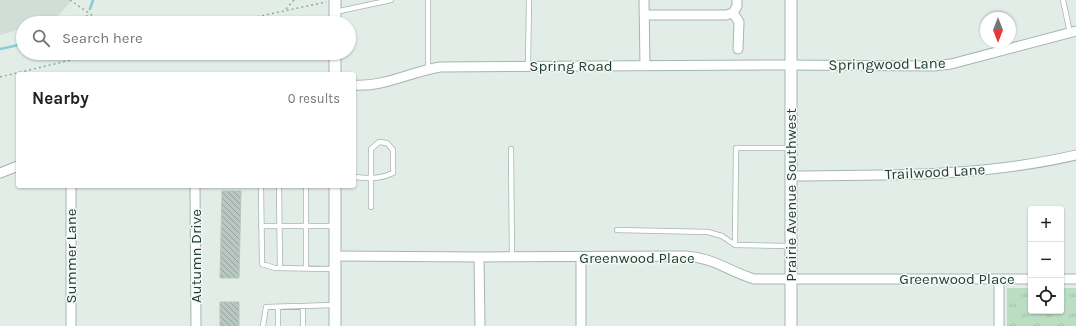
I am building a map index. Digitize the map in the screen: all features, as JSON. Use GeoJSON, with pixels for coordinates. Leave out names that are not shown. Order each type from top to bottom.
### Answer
{"type":"FeatureCollection","features":[{"type":"Feature","properties":{"kind":"street"},"geometry":{"type":"LineString","coordinates":[[644,0],[645,66]]}},
{"type":"Feature","properties":{"kind":"street"},"geometry":{"type":"LineString","coordinates":[[644,15],[726,16],[733,13],[737,6],[737,0]]}},
{"type":"Feature","properties":{"kind":"street","name":"Prairie Avenue Southwest"},"geometry":{"type":"LineString","coordinates":[[791,0],[791,326]]}},
{"type":"Feature","properties":{"kind":"street"},"geometry":{"type":"LineString","coordinates":[[331,1],[335,16]]}},
{"type":"Feature","properties":{"kind":"street"},"geometry":{"type":"LineString","coordinates":[[733,13],[739,22],[738,49]]}},
{"type":"Feature","properties":{"kind":"street","name":"Springwood Lane"},"geometry":{"type":"LineString","coordinates":[[791,65],[934,66],[951,64],[1073,32]]}},
{"type":"Feature","properties":{"kind":"street"},"geometry":{"type":"LineString","coordinates":[[335,60],[335,72]]}},
{"type":"Feature","properties":{"kind":"street","name":"Spring Road"},"geometry":{"type":"LineString","coordinates":[[356,85],[378,84],[428,69],[456,66],[791,65]]}},
{"type":"Feature","properties":{"kind":"street","name":"Trailwood Lane"},"geometry":{"type":"LineString","coordinates":[[792,176],[925,175],[968,172],[1018,166],[1076,155]]}},
{"type":"Feature","properties":{"kind":"street"},"geometry":{"type":"LineString","coordinates":[[0,173],[16,167]]}},
{"type":"Feature","properties":{"kind":"street","name":"Summer Lane"},"geometry":{"type":"LineString","coordinates":[[71,188],[71,326]]}},
{"type":"Feature","properties":{"kind":"street","name":"Autumn Drive"},"geometry":{"type":"LineString","coordinates":[[195,188],[196,326]]}},
{"type":"Feature","properties":{"kind":"street"},"geometry":{"type":"LineString","coordinates":[[335,188],[335,326]]}},
{"type":"Feature","properties":{"kind":"street","name":"Greenwood Place"},"geometry":{"type":"LineString","coordinates":[[335,256],[700,257],[713,261],[739,274],[754,279],[1028,279]]}},
{"type":"Feature","properties":{"kind":"street"},"geometry":{"type":"LineString","coordinates":[[479,257],[480,326]]}},
{"type":"Feature","properties":{"kind":"street"},"geometry":{"type":"LineString","coordinates":[[581,257],[581,326]]}},
{"type":"Feature","properties":{"kind":"street"},"geometry":{"type":"LineString","coordinates":[[1000,279],[1000,326]]}},
{"type":"Feature","properties":{"kind":"street"},"geometry":{"type":"LineString","coordinates":[[1064,279],[1076,279]]}},
{"type":"Feature","properties":{"kind":"lane"},"geometry":{"type":"LineString","coordinates":[[341,16],[392,0]]}},
{"type":"Feature","properties":{"kind":"lane"},"geometry":{"type":"LineString","coordinates":[[428,0],[428,69]]}},
{"type":"Feature","properties":{"kind":"lane"},"geometry":{"type":"LineString","coordinates":[[528,66],[529,0]]}},
{"type":"Feature","properties":{"kind":"lane"},"geometry":{"type":"LineString","coordinates":[[1063,0],[1073,32]]}},
{"type":"Feature","properties":{"kind":"lane"},"geometry":{"type":"LineString","coordinates":[[356,177],[371,178],[382,178],[393,173],[393,150],[387,143],[379,142],[371,149],[371,178],[371,207]]}},
{"type":"Feature","properties":{"kind":"lane"},"geometry":{"type":"LineString","coordinates":[[735,245],[736,148],[791,148]]}},
{"type":"Feature","properties":{"kind":"lane"},"geometry":{"type":"LineString","coordinates":[[511,149],[512,257]]}},
{"type":"Feature","properties":{"kind":"lane"},"geometry":{"type":"LineString","coordinates":[[261,188],[262,264],[280,268],[335,269]]}},
{"type":"Feature","properties":{"kind":"lane"},"geometry":{"type":"LineString","coordinates":[[279,188],[280,268]]}},
{"type":"Feature","properties":{"kind":"lane"},"geometry":{"type":"LineString","coordinates":[[306,188],[306,268]]}},
{"type":"Feature","properties":{"kind":"lane"},"geometry":{"type":"LineString","coordinates":[[261,226],[335,226]]}},
{"type":"Feature","properties":{"kind":"lane"},"geometry":{"type":"LineString","coordinates":[[617,230],[708,232],[722,236],[735,245],[792,246]]}},
{"type":"Feature","properties":{"kind":"lane"},"geometry":{"type":"LineString","coordinates":[[303,306],[303,326]]}},
{"type":"Feature","properties":{"kind":"lane"},"geometry":{"type":"LineString","coordinates":[[263,326],[266,307],[335,306]]}},
{"type":"Feature","properties":{"kind":"lane"},"geometry":{"type":"LineString","coordinates":[[278,307],[278,326]]}},
{"type":"Feature","properties":{"kind":"path"},"geometry":{"type":"LineString","coordinates":[[70,0],[93,16]]}},
{"type":"Feature","properties":{"kind":"path"},"geometry":{"type":"LineString","coordinates":[[285,10],[294,0]]}},
{"type":"Feature","properties":{"kind":"path"},"geometry":{"type":"LineString","coordinates":[[259,16],[331,1]]}},
{"type":"Feature","properties":{"kind":"path"},"geometry":{"type":"LineString","coordinates":[[21,72],[71,60]]}},
{"type":"Feature","properties":{"kind":"path"},"geometry":{"type":"LineString","coordinates":[[0,77],[16,73]]}},
{"type":"Feature","properties":{"kind":"shaded area"},"geometry":{"type":"Polygon","coordinates":[[[0,0],[72,0],[58,16],[16,16],[16,30],[0,35],[0,0]]]}},
{"type":"Feature","properties":{"kind":"green space"},"geometry":{"type":"Polygon","coordinates":[[[1007,288],[1028,288],[1028,314],[1064,314],[1064,288],[1076,288],[1076,326],[1007,326],[1007,288]]]}},
{"type":"Feature","properties":{"kind":"building"},"geometry":{"type":"Polygon","coordinates":[[[222,191],[241,191],[239,278],[220,278],[222,191]]]}},
{"type":"Feature","properties":{"kind":"building"},"geometry":{"type":"Polygon","coordinates":[[[220,302],[239,302],[239,326],[220,326],[220,302]]]}},
{"type":"Feature","properties":{"kind":"waterway"},"geometry":{"type":"LineString","coordinates":[[90,9],[93,0]]}},
{"type":"Feature","properties":{"kind":"waterway"},"geometry":{"type":"LineString","coordinates":[[0,49],[16,46]]}}]}
